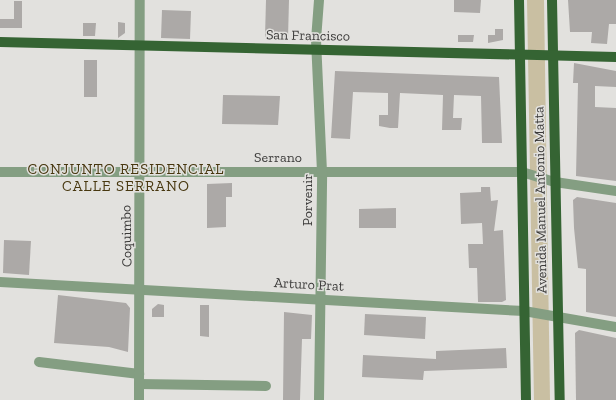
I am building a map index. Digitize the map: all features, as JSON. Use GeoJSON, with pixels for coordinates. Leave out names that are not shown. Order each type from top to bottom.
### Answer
{"type":"FeatureCollection","features":[{"type":"Feature","properties":{"kind":"main road","name":"Avenida Manuel Antonio Matta"},"geometry":{"type":"LineString","coordinates":[[519,0],[526,400]]}},
{"type":"Feature","properties":{"kind":"main road","name":"Avenida Manuel Antonio Matta"},"geometry":{"type":"LineString","coordinates":[[552,0],[557,316],[560,400]]}},
{"type":"Feature","properties":{"kind":"main road","name":"San Francisco"},"geometry":{"type":"LineString","coordinates":[[0,42],[520,54],[553,52],[616,57]]}},
{"type":"Feature","properties":{"kind":"street","name":"Coquimbo"},"geometry":{"type":"LineString","coordinates":[[139,400],[141,290],[140,0]]}},
{"type":"Feature","properties":{"kind":"street","name":"Porvenir"},"geometry":{"type":"LineString","coordinates":[[319,400],[322,300],[322,172],[316,50],[320,0]]}},
{"type":"Feature","properties":{"kind":"street","name":"Serrano"},"geometry":{"type":"LineString","coordinates":[[0,172],[522,172],[555,182],[616,191]]}},
{"type":"Feature","properties":{"kind":"street","name":"Arturo Prat"},"geometry":{"type":"LineString","coordinates":[[0,282],[524,311],[616,327]]}},
{"type":"Feature","properties":{"kind":"street"},"geometry":{"type":"LineString","coordinates":[[39,362],[139,379],[266,386]]}},
{"type":"Feature","properties":{"kind":"shaded area"},"geometry":{"type":"Polygon","coordinates":[[[527,0],[544,0],[550,400],[534,400],[527,0]]]}},
{"type":"Feature","properties":{"kind":"building"},"geometry":{"type":"Polygon","coordinates":[[[266,0],[289,0],[288,38],[265,37],[266,0]]]}},
{"type":"Feature","properties":{"kind":"building"},"geometry":{"type":"Polygon","coordinates":[[[454,0],[481,0],[480,13],[454,12],[454,0]]]}},
{"type":"Feature","properties":{"kind":"building"},"geometry":{"type":"Polygon","coordinates":[[[568,0],[616,0],[616,24],[609,24],[607,44],[591,43],[592,32],[570,32],[568,0]]]}},
{"type":"Feature","properties":{"kind":"building"},"geometry":{"type":"Polygon","coordinates":[[[14,1],[22,1],[22,28],[0,28],[0,19],[14,19],[14,1]]]}},
{"type":"Feature","properties":{"kind":"building"},"geometry":{"type":"Polygon","coordinates":[[[162,10],[191,11],[190,39],[161,38],[162,10]]]}},
{"type":"Feature","properties":{"kind":"building"},"geometry":{"type":"Polygon","coordinates":[[[118,22],[125,23],[125,33],[118,38],[118,22]]]}},
{"type":"Feature","properties":{"kind":"building"},"geometry":{"type":"Polygon","coordinates":[[[83,23],[96,23],[95,36],[83,36],[83,23]]]}},
{"type":"Feature","properties":{"kind":"building"},"geometry":{"type":"Polygon","coordinates":[[[495,29],[503,29],[503,40],[488,43],[488,35],[495,35],[495,29]]]}},
{"type":"Feature","properties":{"kind":"building"},"geometry":{"type":"Polygon","coordinates":[[[458,35],[474,35],[473,42],[458,42],[458,35]]]}},
{"type":"Feature","properties":{"kind":"building"},"geometry":{"type":"Polygon","coordinates":[[[84,60],[97,60],[97,97],[84,97],[84,60]]]}},
{"type":"Feature","properties":{"kind":"building"},"geometry":{"type":"Polygon","coordinates":[[[574,63],[616,71],[616,87],[595,86],[595,107],[616,108],[616,181],[576,176],[578,83],[573,83],[574,63]]]}},
{"type":"Feature","properties":{"kind":"building"},"geometry":{"type":"Polygon","coordinates":[[[335,71],[499,77],[502,143],[482,143],[481,96],[454,95],[453,118],[462,118],[461,130],[442,130],[443,95],[400,93],[398,128],[379,126],[379,115],[388,115],[388,93],[353,92],[350,139],[331,138],[335,71]]]}},
{"type":"Feature","properties":{"kind":"building"},"geometry":{"type":"Polygon","coordinates":[[[223,95],[280,96],[278,125],[222,124],[223,95]]]}},
{"type":"Feature","properties":{"kind":"building"},"geometry":{"type":"Polygon","coordinates":[[[232,183],[232,197],[226,197],[226,227],[207,228],[207,184],[232,183]]]}},
{"type":"Feature","properties":{"kind":"building"},"geometry":{"type":"Polygon","coordinates":[[[481,187],[490,187],[491,201],[498,200],[494,231],[503,230],[506,300],[502,302],[478,302],[477,268],[469,268],[468,244],[483,244],[482,223],[461,224],[460,193],[481,192],[481,187]]]}},
{"type":"Feature","properties":{"kind":"building"},"geometry":{"type":"Polygon","coordinates":[[[577,197],[616,203],[616,317],[586,312],[586,269],[578,268],[574,228],[573,200],[577,197]]]}},
{"type":"Feature","properties":{"kind":"building"},"geometry":{"type":"Polygon","coordinates":[[[396,208],[396,228],[359,228],[359,209],[396,208]]]}},
{"type":"Feature","properties":{"kind":"building"},"geometry":{"type":"Polygon","coordinates":[[[4,240],[31,241],[29,275],[3,273],[4,240]]]}},
{"type":"Feature","properties":{"kind":"building"},"geometry":{"type":"Polygon","coordinates":[[[58,295],[126,303],[130,308],[128,352],[109,347],[54,343],[58,295]]]}},
{"type":"Feature","properties":{"kind":"building"},"geometry":{"type":"Polygon","coordinates":[[[158,304],[164,305],[164,317],[152,317],[152,309],[158,304]]]}},
{"type":"Feature","properties":{"kind":"building"},"geometry":{"type":"Polygon","coordinates":[[[200,305],[209,305],[209,337],[200,336],[200,305]]]}},
{"type":"Feature","properties":{"kind":"building"},"geometry":{"type":"Polygon","coordinates":[[[284,312],[312,315],[311,339],[302,339],[300,400],[283,400],[284,312]]]}},
{"type":"Feature","properties":{"kind":"building"},"geometry":{"type":"Polygon","coordinates":[[[365,314],[426,317],[425,339],[364,335],[365,314]]]}},
{"type":"Feature","properties":{"kind":"building"},"geometry":{"type":"Polygon","coordinates":[[[579,330],[616,338],[616,400],[576,400],[575,333],[579,330]]]}},
{"type":"Feature","properties":{"kind":"building"},"geometry":{"type":"Polygon","coordinates":[[[506,348],[507,368],[424,371],[423,380],[362,377],[363,355],[436,359],[436,351],[506,348]]]}},
{"type":"Feature","properties":{"kind":"district","name":"CONJUNTO RESIDENCIAL CALLE SERRANO"},"geometry":{"type":"Point","coordinates":[126,178]}}]}
